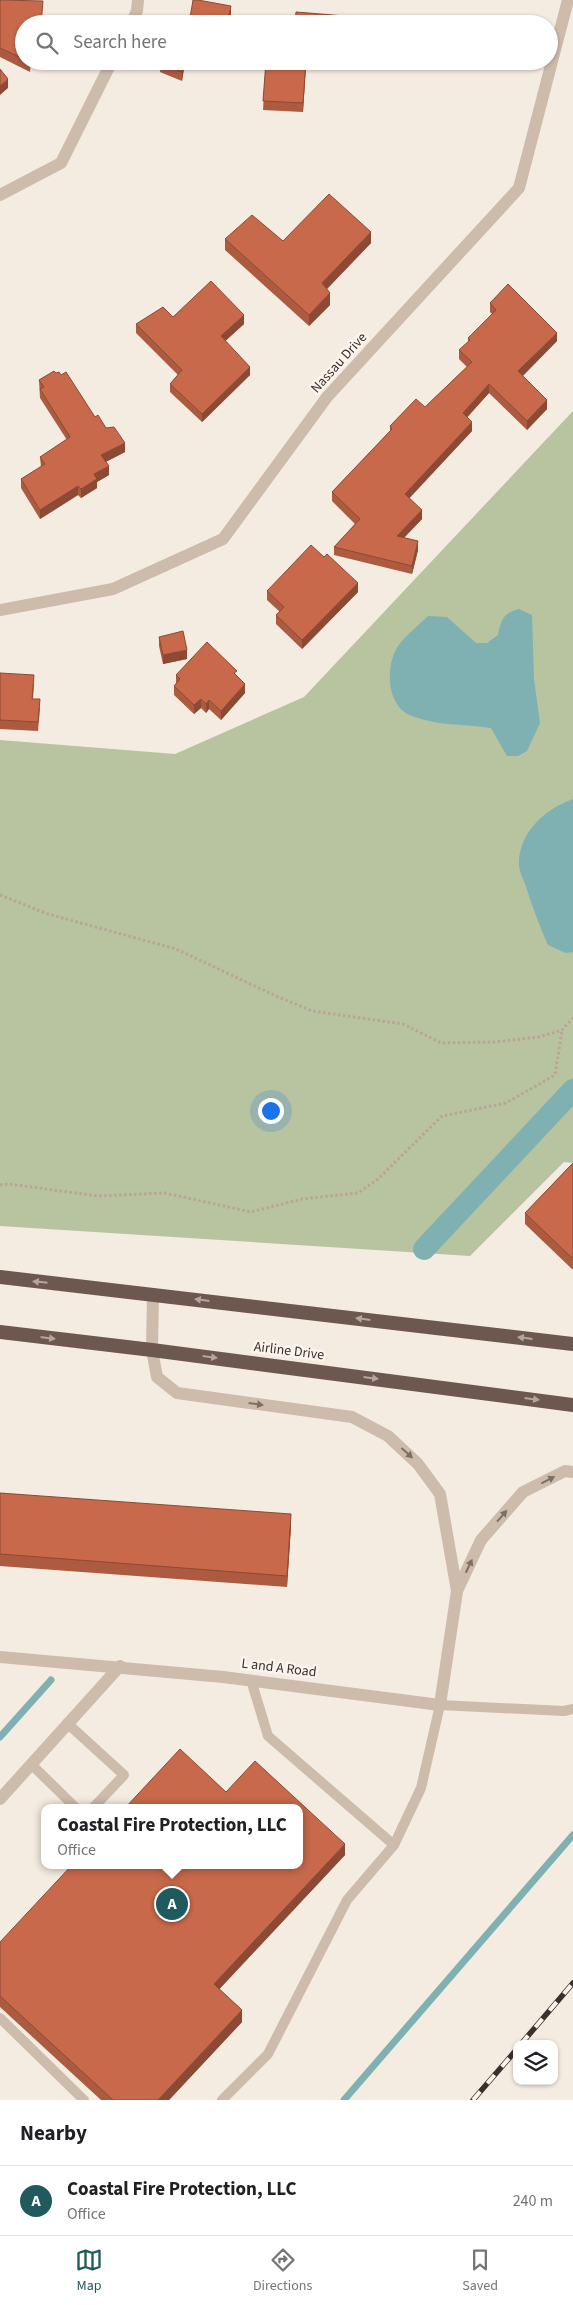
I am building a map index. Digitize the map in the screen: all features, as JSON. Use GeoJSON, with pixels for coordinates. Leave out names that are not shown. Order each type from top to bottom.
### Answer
{"type":"FeatureCollection","features":[{"type":"Feature","properties":{"kind":"highway"},"geometry":{"type":"LineString","coordinates":[[0,1277],[573,1344]]}},
{"type":"Feature","properties":{"kind":"highway","name":"Airline Drive"},"geometry":{"type":"LineString","coordinates":[[0,1332],[573,1405]]}},
{"type":"Feature","properties":{"kind":"street"},"geometry":{"type":"LineString","coordinates":[[136,15],[138,11],[138,0]]}},
{"type":"Feature","properties":{"kind":"street","name":"Nassau Drive"},"geometry":{"type":"LineString","coordinates":[[558,38],[568,0]]}},
{"type":"Feature","properties":{"kind":"street"},"geometry":{"type":"LineString","coordinates":[[0,195],[61,164],[108,70]]}},
{"type":"Feature","properties":{"kind":"street","name":"Nassau Drive"},"geometry":{"type":"LineString","coordinates":[[0,610],[113,589],[223,540],[327,397],[519,188],[550,70]]}},
{"type":"Feature","properties":{"kind":"street"},"geometry":{"type":"LineString","coordinates":[[153,1294],[152,1350],[158,1377],[177,1393],[352,1417],[388,1436],[418,1464],[440,1494],[457,1591]]}},
{"type":"Feature","properties":{"kind":"street"},"geometry":{"type":"LineString","coordinates":[[440,1705],[457,1591],[481,1540],[523,1492],[564,1471],[573,1472]]}},
{"type":"Feature","properties":{"kind":"street","name":"L and A Road"},"geometry":{"type":"LineString","coordinates":[[0,1657],[120,1666],[251,1680],[440,1705]]}},
{"type":"Feature","properties":{"kind":"street"},"geometry":{"type":"LineString","coordinates":[[0,1799],[120,1666]]}},
{"type":"Feature","properties":{"kind":"lane"},"geometry":{"type":"LineString","coordinates":[[251,1680],[268,1736],[394,1845]]}},
{"type":"Feature","properties":{"kind":"lane"},"geometry":{"type":"LineString","coordinates":[[222,2100],[268,2054],[347,1900],[394,1845],[421,1788],[440,1705],[564,1711],[573,1709]]}},
{"type":"Feature","properties":{"kind":"lane"},"geometry":{"type":"LineString","coordinates":[[67,1723],[124,1775],[97,1804]]}},
{"type":"Feature","properties":{"kind":"lane"},"geometry":{"type":"LineString","coordinates":[[31,1764],[72,1804]]}},
{"type":"Feature","properties":{"kind":"lane"},"geometry":{"type":"LineString","coordinates":[[0,2018],[84,2100]]}},
{"type":"Feature","properties":{"kind":"path"},"geometry":{"type":"LineString","coordinates":[[0,895],[71,922],[176,949],[312,1011],[403,1024],[441,1043],[495,1042],[538,1036],[562,1030],[573,1018]]}},
{"type":"Feature","properties":{"kind":"path"},"geometry":{"type":"LineString","coordinates":[[0,1185],[9,1184],[98,1196],[165,1193],[250,1212],[302,1199],[358,1193],[378,1179],[442,1116],[506,1102],[555,1075],[562,1030]]}},
{"type":"Feature","properties":{"kind":"green space"},"geometry":{"type":"Polygon","coordinates":[[[573,411],[573,1163],[564,1162],[470,1256],[0,1226],[0,740],[175,754],[304,697],[573,411]]]}},
{"type":"Feature","properties":{"kind":"water"},"geometry":{"type":"Polygon","coordinates":[[[519,609],[532,615],[534,679],[540,723],[527,751],[518,756],[507,756],[491,728],[441,723],[422,719],[403,711],[397,704],[390,685],[391,664],[394,654],[408,634],[428,616],[447,617],[476,643],[487,643],[498,635],[506,615],[519,609]]]}},
{"type":"Feature","properties":{"kind":"water"},"geometry":{"type":"Polygon","coordinates":[[[573,799],[573,952],[566,953],[548,945],[519,865],[523,843],[535,824],[553,809],[573,799]]]}},
{"type":"Feature","properties":{"kind":"building"},"geometry":{"type":"Polygon","coordinates":[[[0,0],[43,1],[42,15],[15,15],[15,55],[0,48],[0,0]]]}},
{"type":"Feature","properties":{"kind":"building"},"geometry":{"type":"Polygon","coordinates":[[[193,0],[231,6],[229,15],[190,15],[193,0]]]}},
{"type":"Feature","properties":{"kind":"building"},"geometry":{"type":"Polygon","coordinates":[[[296,12],[333,15],[296,15],[296,12]]]}},
{"type":"Feature","properties":{"kind":"building"},"geometry":{"type":"Polygon","coordinates":[[[0,69],[8,79],[0,86],[0,69]]]}},
{"type":"Feature","properties":{"kind":"building"},"geometry":{"type":"Polygon","coordinates":[[[265,70],[305,70],[303,103],[263,101],[265,70]]]}},
{"type":"Feature","properties":{"kind":"building"},"geometry":{"type":"Polygon","coordinates":[[[329,194],[371,232],[322,283],[330,293],[309,315],[225,239],[252,215],[283,241],[329,194]]]}},
{"type":"Feature","properties":{"kind":"building"},"geometry":{"type":"Polygon","coordinates":[[[211,281],[244,315],[221,336],[250,367],[202,414],[170,384],[182,370],[136,324],[163,307],[173,317],[211,281]]]}},
{"type":"Feature","properties":{"kind":"building"},"geometry":{"type":"Polygon","coordinates":[[[508,284],[557,333],[518,371],[547,400],[527,421],[489,384],[463,413],[472,422],[405,494],[422,510],[397,536],[418,541],[412,566],[334,547],[360,519],[332,492],[392,429],[390,426],[416,399],[425,407],[472,362],[459,350],[470,340],[468,338],[496,310],[490,303],[508,284]]]}},
{"type":"Feature","properties":{"kind":"building"},"geometry":{"type":"Polygon","coordinates":[[[54,371],[56,373],[59,372],[61,375],[66,372],[95,417],[98,415],[106,428],[114,427],[125,443],[101,455],[109,466],[94,474],[97,479],[81,489],[78,486],[40,510],[21,479],[45,464],[40,457],[70,437],[40,389],[44,387],[39,380],[54,371]]]}},
{"type":"Feature","properties":{"kind":"building"},"geometry":{"type":"Polygon","coordinates":[[[311,545],[324,557],[327,554],[358,583],[302,640],[276,615],[284,607],[267,591],[311,545]]]}},
{"type":"Feature","properties":{"kind":"building"},"geometry":{"type":"Polygon","coordinates":[[[183,631],[187,650],[163,655],[159,637],[183,631]]]}},
{"type":"Feature","properties":{"kind":"building"},"geometry":{"type":"Polygon","coordinates":[[[207,642],[237,671],[234,673],[245,684],[221,711],[209,700],[206,704],[201,699],[194,705],[174,686],[180,679],[176,675],[207,642]]]}},
{"type":"Feature","properties":{"kind":"building"},"geometry":{"type":"Polygon","coordinates":[[[0,673],[34,675],[32,699],[40,699],[38,722],[0,720],[0,673]]]}},
{"type":"Feature","properties":{"kind":"building"},"geometry":{"type":"Polygon","coordinates":[[[573,1163],[573,1257],[572,1258],[525,1213],[573,1163]]]}},
{"type":"Feature","properties":{"kind":"building"},"geometry":{"type":"Polygon","coordinates":[[[0,1493],[291,1514],[287,1576],[0,1554],[0,1493]]]}},
{"type":"Feature","properties":{"kind":"building"},"geometry":{"type":"Polygon","coordinates":[[[180,1749],[226,1792],[255,1761],[302,1804],[129,1804],[180,1749]]]}},
{"type":"Feature","properties":{"kind":"building"},"geometry":{"type":"Polygon","coordinates":[[[303,1805],[345,1844],[214,1984],[242,2010],[158,2100],[113,2100],[0,1996],[0,1942],[68,1869],[303,1869],[303,1805]]]}},
{"type":"Feature","properties":{"kind":"waterway"},"geometry":{"type":"LineString","coordinates":[[424,1249],[573,1090]]}},
{"type":"Feature","properties":{"kind":"waterway"},"geometry":{"type":"LineString","coordinates":[[0,1737],[51,1680]]}},
{"type":"Feature","properties":{"kind":"waterway"},"geometry":{"type":"LineString","coordinates":[[344,2100],[573,1835]]}},
{"type":"Feature","properties":{"kind":"railway"},"geometry":{"type":"LineString","coordinates":[[524,2040],[573,1983]]}},
{"type":"Feature","properties":{"kind":"railway"},"geometry":{"type":"LineString","coordinates":[[473,2100],[513,2054]]}},
{"type":"Feature","properties":{"kind":"place","name":"Coastal Fire Protection, LLC"},"geometry":{"type":"Point","coordinates":[172,1904]}}]}
